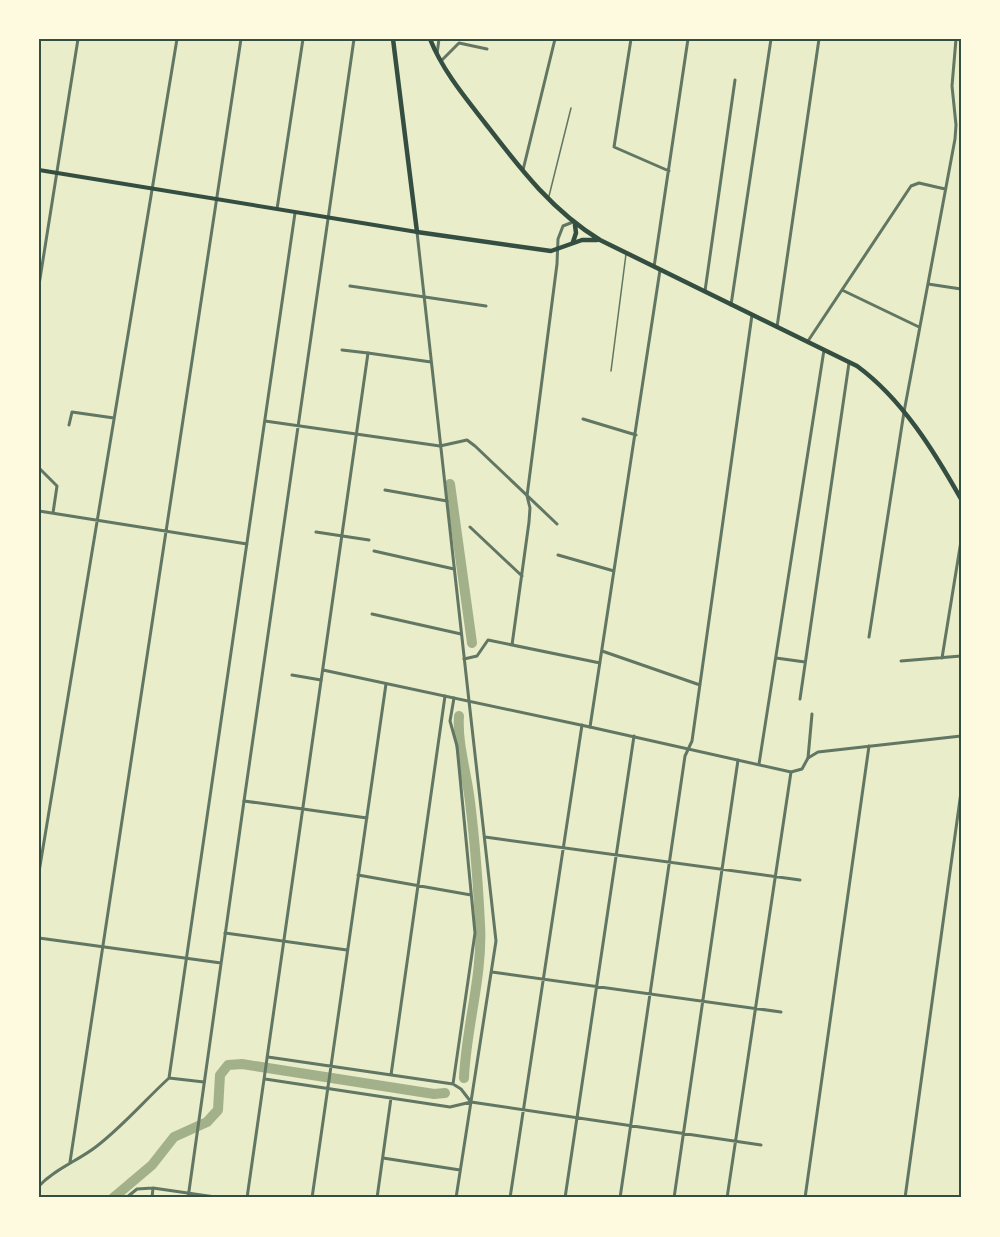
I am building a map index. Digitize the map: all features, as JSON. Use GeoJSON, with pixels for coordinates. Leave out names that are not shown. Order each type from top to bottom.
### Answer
{"type":"FeatureCollection","features":[{"type":"Feature","properties":{"kind":"main road"},"geometry":{"type":"LineString","coordinates":[[393,39],[417,232]]}},
{"type":"Feature","properties":{"kind":"main road"},"geometry":{"type":"LineString","coordinates":[[430,39],[440,63],[522,171],[548,200],[573,222],[600,240],[849,361],[880,384],[904,412],[960,495]]}},
{"type":"Feature","properties":{"kind":"main road"},"geometry":{"type":"LineString","coordinates":[[39,170],[545,251],[557,250],[588,239],[600,240]]}},
{"type":"Feature","properties":{"kind":"main road"},"geometry":{"type":"LineString","coordinates":[[571,244],[576,233],[573,222]]}},
{"type":"Feature","properties":{"kind":"street"},"geometry":{"type":"LineString","coordinates":[[39,285],[78,39]]}},
{"type":"Feature","properties":{"kind":"street"},"geometry":{"type":"LineString","coordinates":[[39,872],[177,39]]}},
{"type":"Feature","properties":{"kind":"street"},"geometry":{"type":"LineString","coordinates":[[70,1162],[242,39]]}},
{"type":"Feature","properties":{"kind":"street"},"geometry":{"type":"LineString","coordinates":[[277,209],[303,39]]}},
{"type":"Feature","properties":{"kind":"street"},"geometry":{"type":"LineString","coordinates":[[188,1198],[354,39]]}},
{"type":"Feature","properties":{"kind":"street"},"geometry":{"type":"LineString","coordinates":[[436,56],[439,39]]}},
{"type":"Feature","properties":{"kind":"street"},"geometry":{"type":"LineString","coordinates":[[522,171],[555,39]]}},
{"type":"Feature","properties":{"kind":"street"},"geometry":{"type":"LineString","coordinates":[[631,39],[614,147],[669,171]]}},
{"type":"Feature","properties":{"kind":"street"},"geometry":{"type":"LineString","coordinates":[[654,267],[688,39]]}},
{"type":"Feature","properties":{"kind":"street"},"geometry":{"type":"LineString","coordinates":[[731,305],[771,39]]}},
{"type":"Feature","properties":{"kind":"street"},"geometry":{"type":"LineString","coordinates":[[777,327],[819,39]]}},
{"type":"Feature","properties":{"kind":"street"},"geometry":{"type":"LineString","coordinates":[[869,637],[904,412],[956,131],[952,86],[956,39]]}},
{"type":"Feature","properties":{"kind":"street"},"geometry":{"type":"LineString","coordinates":[[440,63],[459,43],[487,49]]}},
{"type":"Feature","properties":{"kind":"street"},"geometry":{"type":"LineString","coordinates":[[705,291],[735,80]]}},
{"type":"Feature","properties":{"kind":"street"},"geometry":{"type":"LineString","coordinates":[[808,341],[911,186],[919,183],[945,189]]}},
{"type":"Feature","properties":{"kind":"street"},"geometry":{"type":"LineString","coordinates":[[39,1186],[56,1171],[104,1140],[169,1078],[296,212]]}},
{"type":"Feature","properties":{"kind":"street"},"geometry":{"type":"LineString","coordinates":[[512,645],[530,515],[527,496],[557,250],[560,230],[566,224],[573,222]]}},
{"type":"Feature","properties":{"kind":"street"},"geometry":{"type":"LineString","coordinates":[[417,232],[496,932],[492,972],[456,1198]]}},
{"type":"Feature","properties":{"kind":"street"},"geometry":{"type":"LineString","coordinates":[[590,727],[660,270]]}},
{"type":"Feature","properties":{"kind":"street"},"geometry":{"type":"LineString","coordinates":[[928,284],[961,288]]}},
{"type":"Feature","properties":{"kind":"street"},"geometry":{"type":"LineString","coordinates":[[350,286],[486,306]]}},
{"type":"Feature","properties":{"kind":"street"},"geometry":{"type":"LineString","coordinates":[[842,290],[920,327]]}},
{"type":"Feature","properties":{"kind":"street"},"geometry":{"type":"LineString","coordinates":[[620,1198],[669,862],[688,748],[692,741],[752,315]]}},
{"type":"Feature","properties":{"kind":"street"},"geometry":{"type":"LineString","coordinates":[[759,765],[824,348]]}},
{"type":"Feature","properties":{"kind":"street"},"geometry":{"type":"LineString","coordinates":[[342,350],[431,362]]}},
{"type":"Feature","properties":{"kind":"street"},"geometry":{"type":"LineString","coordinates":[[247,1198],[368,353]]}},
{"type":"Feature","properties":{"kind":"street"},"geometry":{"type":"LineString","coordinates":[[800,699],[849,361]]}},
{"type":"Feature","properties":{"kind":"street"},"geometry":{"type":"LineString","coordinates":[[69,425],[72,412],[114,418]]}},
{"type":"Feature","properties":{"kind":"street"},"geometry":{"type":"LineString","coordinates":[[583,419],[636,435]]}},
{"type":"Feature","properties":{"kind":"street"},"geometry":{"type":"LineString","coordinates":[[265,421],[440,446],[462,440],[471,442],[557,524]]}},
{"type":"Feature","properties":{"kind":"street"},"geometry":{"type":"LineString","coordinates":[[39,468],[57,486],[53,513]]}},
{"type":"Feature","properties":{"kind":"street"},"geometry":{"type":"LineString","coordinates":[[385,490],[447,501]]}},
{"type":"Feature","properties":{"kind":"street"},"geometry":{"type":"LineString","coordinates":[[39,511],[247,544]]}},
{"type":"Feature","properties":{"kind":"street"},"geometry":{"type":"LineString","coordinates":[[470,527],[522,576]]}},
{"type":"Feature","properties":{"kind":"street"},"geometry":{"type":"LineString","coordinates":[[316,532],[369,540]]}},
{"type":"Feature","properties":{"kind":"street"},"geometry":{"type":"LineString","coordinates":[[942,657],[961,541]]}},
{"type":"Feature","properties":{"kind":"street"},"geometry":{"type":"LineString","coordinates":[[374,551],[454,569]]}},
{"type":"Feature","properties":{"kind":"street"},"geometry":{"type":"LineString","coordinates":[[558,555],[614,571]]}},
{"type":"Feature","properties":{"kind":"street"},"geometry":{"type":"LineString","coordinates":[[372,614],[461,634]]}},
{"type":"Feature","properties":{"kind":"street"},"geometry":{"type":"LineString","coordinates":[[464,659],[477,656],[488,640],[600,663]]}},
{"type":"Feature","properties":{"kind":"street"},"geometry":{"type":"LineString","coordinates":[[602,651],[700,685]]}},
{"type":"Feature","properties":{"kind":"street"},"geometry":{"type":"LineString","coordinates":[[901,661],[961,656]]}},
{"type":"Feature","properties":{"kind":"street"},"geometry":{"type":"LineString","coordinates":[[776,658],[805,662]]}},
{"type":"Feature","properties":{"kind":"street"},"geometry":{"type":"LineString","coordinates":[[323,670],[791,772],[802,769],[808,758],[812,714]]}},
{"type":"Feature","properties":{"kind":"street"},"geometry":{"type":"LineString","coordinates":[[292,675],[321,680]]}},
{"type":"Feature","properties":{"kind":"street"},"geometry":{"type":"LineString","coordinates":[[312,1198],[386,684]]}},
{"type":"Feature","properties":{"kind":"street"},"geometry":{"type":"LineString","coordinates":[[391,1075],[445,696]]}},
{"type":"Feature","properties":{"kind":"street"},"geometry":{"type":"LineString","coordinates":[[453,1084],[475,933],[456,746],[450,726],[454,698]]}},
{"type":"Feature","properties":{"kind":"street"},"geometry":{"type":"LineString","coordinates":[[510,1198],[582,725]]}},
{"type":"Feature","properties":{"kind":"street"},"geometry":{"type":"LineString","coordinates":[[565,1198],[634,736]]}},
{"type":"Feature","properties":{"kind":"street"},"geometry":{"type":"LineString","coordinates":[[808,758],[818,752],[961,736]]}},
{"type":"Feature","properties":{"kind":"street"},"geometry":{"type":"LineString","coordinates":[[805,1198],[869,746]]}},
{"type":"Feature","properties":{"kind":"street"},"geometry":{"type":"LineString","coordinates":[[674,1198],[738,760]]}},
{"type":"Feature","properties":{"kind":"street"},"geometry":{"type":"LineString","coordinates":[[727,1198],[791,772]]}},
{"type":"Feature","properties":{"kind":"street"},"geometry":{"type":"LineString","coordinates":[[904,1198],[959,820],[961,792]]}},
{"type":"Feature","properties":{"kind":"street"},"geometry":{"type":"LineString","coordinates":[[244,801],[367,818]]}},
{"type":"Feature","properties":{"kind":"street"},"geometry":{"type":"LineString","coordinates":[[485,837],[800,880]]}},
{"type":"Feature","properties":{"kind":"street"},"geometry":{"type":"LineString","coordinates":[[358,874],[471,895]]}},
{"type":"Feature","properties":{"kind":"street"},"geometry":{"type":"LineString","coordinates":[[225,933],[347,950]]}},
{"type":"Feature","properties":{"kind":"street"},"geometry":{"type":"LineString","coordinates":[[39,938],[221,963]]}},
{"type":"Feature","properties":{"kind":"street"},"geometry":{"type":"LineString","coordinates":[[492,972],[781,1012]]}},
{"type":"Feature","properties":{"kind":"street"},"geometry":{"type":"LineString","coordinates":[[268,1057],[453,1084],[461,1089],[471,1102]]}},
{"type":"Feature","properties":{"kind":"street"},"geometry":{"type":"LineString","coordinates":[[169,1078],[204,1082]]}},
{"type":"Feature","properties":{"kind":"street"},"geometry":{"type":"LineString","coordinates":[[265,1079],[327,1086],[450,1107],[471,1102],[761,1145]]}},
{"type":"Feature","properties":{"kind":"street"},"geometry":{"type":"LineString","coordinates":[[377,1198],[391,1098]]}},
{"type":"Feature","properties":{"kind":"street"},"geometry":{"type":"LineString","coordinates":[[382,1158],[460,1170]]}},
{"type":"Feature","properties":{"kind":"street"},"geometry":{"type":"LineString","coordinates":[[152,1198],[153,1188]]}},
{"type":"Feature","properties":{"kind":"street"},"geometry":{"type":"LineString","coordinates":[[126,1198],[137,1189],[153,1188],[222,1198]]}},
{"type":"Feature","properties":{"kind":"lane"},"geometry":{"type":"LineString","coordinates":[[548,200],[571,108]]}},
{"type":"Feature","properties":{"kind":"lane"},"geometry":{"type":"LineString","coordinates":[[611,371],[626,253]]}},
{"type":"Feature","properties":{"kind":"waterway"},"geometry":{"type":"LineString","coordinates":[[450,484],[472,643]]}},
{"type":"Feature","properties":{"kind":"waterway"},"geometry":{"type":"LineString","coordinates":[[459,716],[459,737],[469,791],[480,924],[479,963],[464,1078]]}},
{"type":"Feature","properties":{"kind":"waterway"},"geometry":{"type":"LineString","coordinates":[[113,1198],[152,1165],[174,1137],[207,1122],[218,1110],[220,1075],[228,1065],[242,1064],[434,1094],[445,1093]]}}]}
